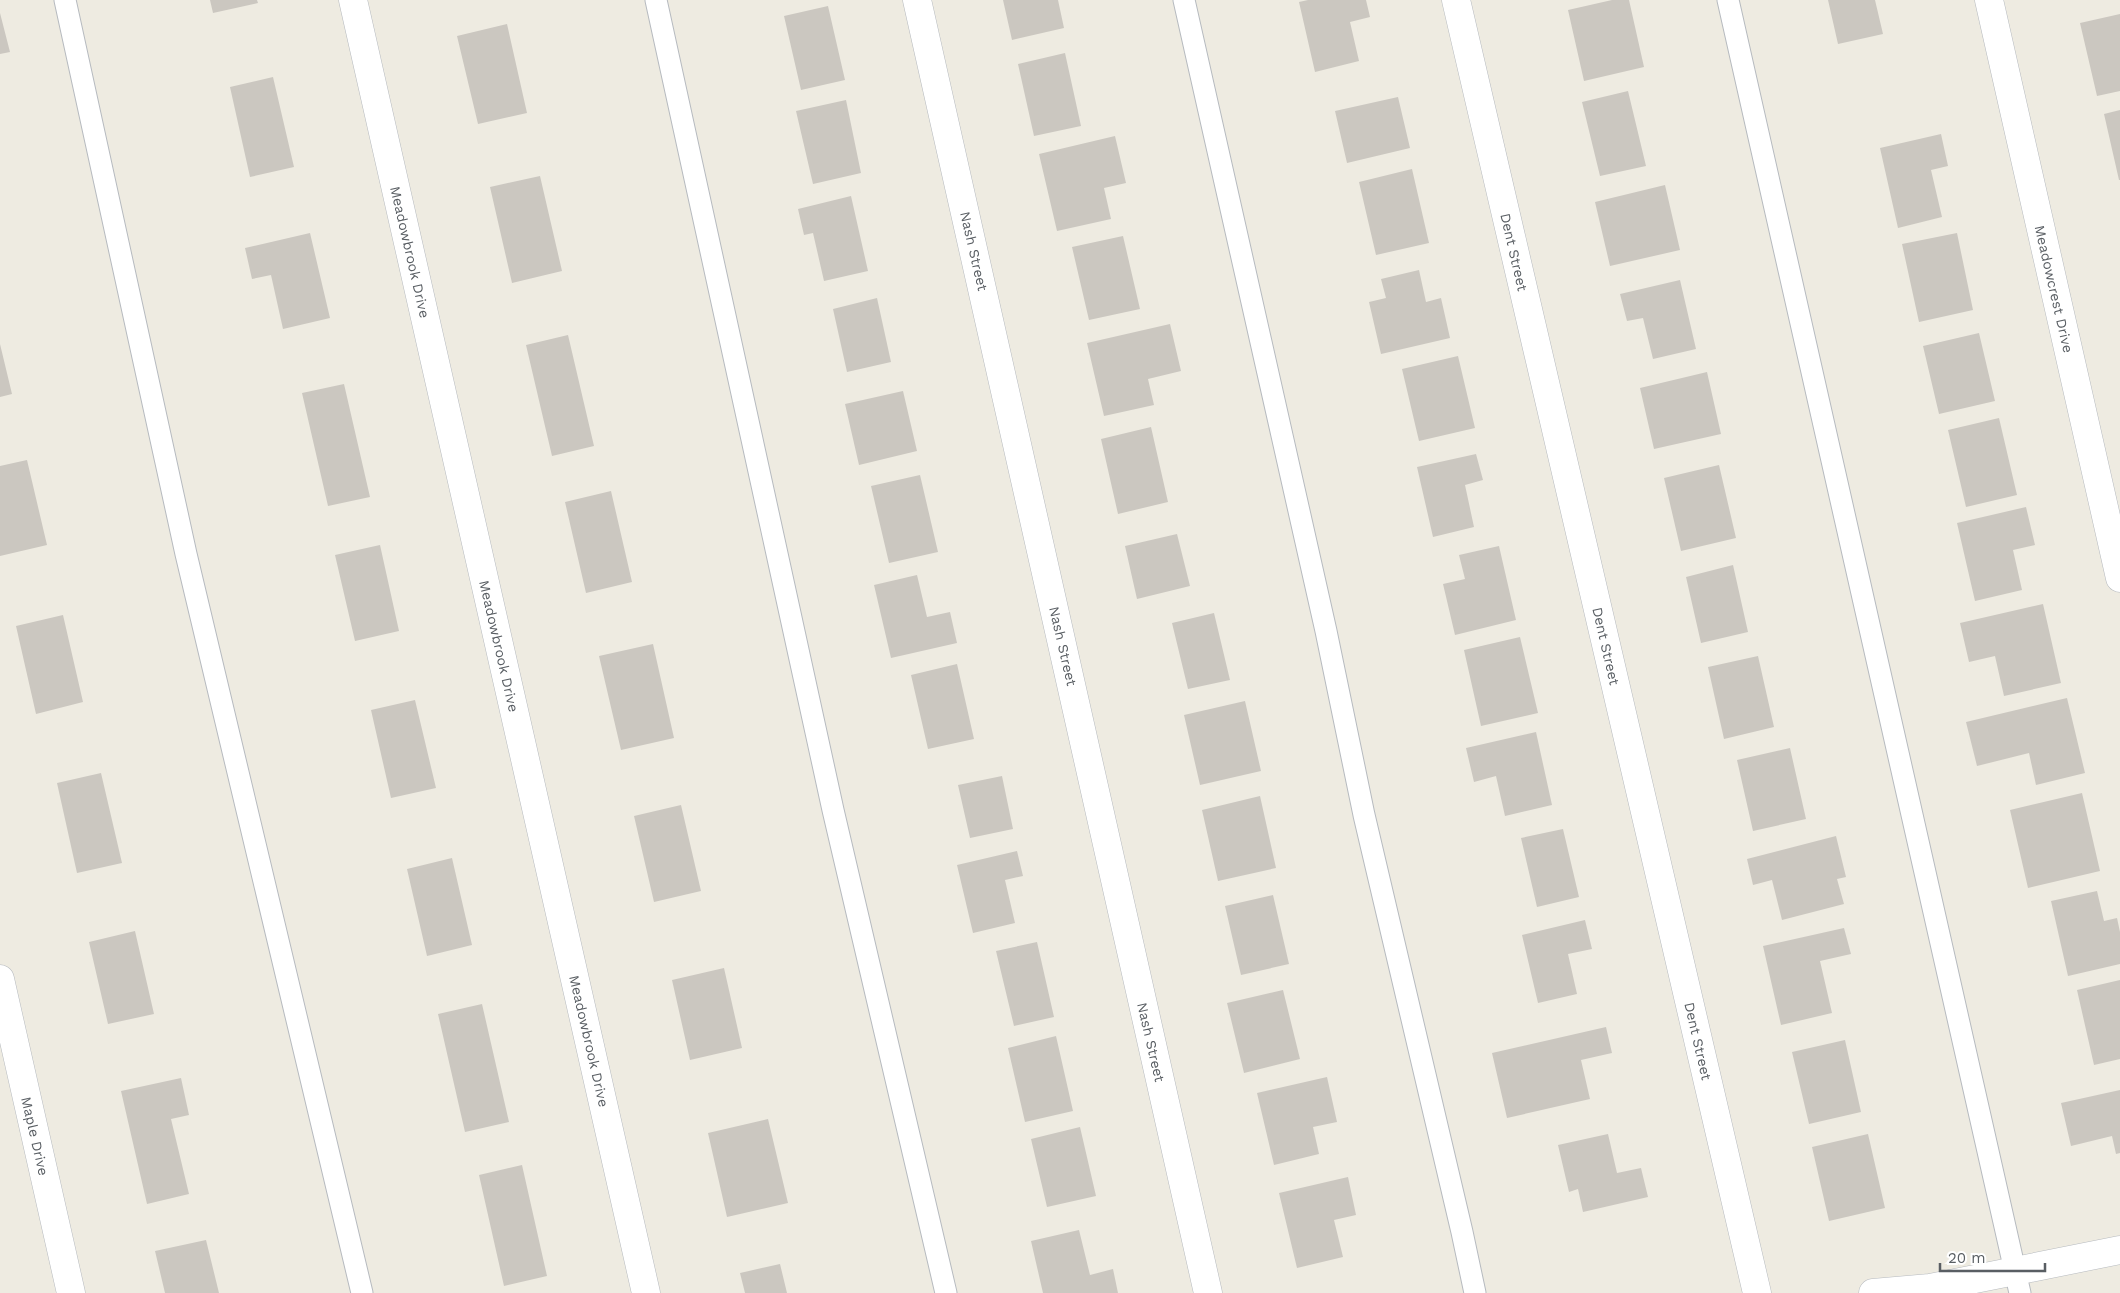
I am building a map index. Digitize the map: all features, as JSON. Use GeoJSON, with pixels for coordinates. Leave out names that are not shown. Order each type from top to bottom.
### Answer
{"type":"FeatureCollection","features":[{"type":"Feature","properties":{"kind":"street","name":"Meadowbrook Drive"},"geometry":{"type":"LineString","coordinates":[[353,0],[646,1293]]}},
{"type":"Feature","properties":{"kind":"street","name":"Nash Street"},"geometry":{"type":"LineString","coordinates":[[917,0],[1208,1293]]}},
{"type":"Feature","properties":{"kind":"street","name":"Dent Street"},"geometry":{"type":"LineString","coordinates":[[1456,0],[1757,1293]]}},
{"type":"Feature","properties":{"kind":"street","name":"Meadowcrest Drive"},"geometry":{"type":"LineString","coordinates":[[1989,0],[2120,578]]}},
{"type":"Feature","properties":{"kind":"street","name":"Maple Drive"},"geometry":{"type":"LineString","coordinates":[[0,979],[71,1293]]}},
{"type":"Feature","properties":{"kind":"street"},"geometry":{"type":"LineString","coordinates":[[1873,1293],[2017,1282],[2120,1250]]}},
{"type":"Feature","properties":{"kind":"lane"},"geometry":{"type":"LineString","coordinates":[[65,0],[186,554],[362,1293]]}},
{"type":"Feature","properties":{"kind":"lane"},"geometry":{"type":"LineString","coordinates":[[656,0],[832,810],[946,1293]]}},
{"type":"Feature","properties":{"kind":"lane"},"geometry":{"type":"LineString","coordinates":[[1184,0],[1326,630],[1364,815],[1462,1232],[1474,1293]]}},
{"type":"Feature","properties":{"kind":"lane"},"geometry":{"type":"LineString","coordinates":[[1728,0],[2017,1282]]}},
{"type":"Feature","properties":{"kind":"building"},"geometry":{"type":"Polygon","coordinates":[[[210,0],[257,0],[258,3],[213,13],[210,0]]]}},
{"type":"Feature","properties":{"kind":"building"},"geometry":{"type":"Polygon","coordinates":[[[1003,0],[1058,0],[1064,28],[1012,40],[1003,0]]]}},
{"type":"Feature","properties":{"kind":"building"},"geometry":{"type":"Polygon","coordinates":[[[1308,0],[1366,0],[1370,17],[1350,22],[1359,61],[1315,72],[1299,2],[1308,0]]]}},
{"type":"Feature","properties":{"kind":"building"},"geometry":{"type":"Polygon","coordinates":[[[1612,0],[1629,0],[1644,67],[1584,81],[1568,10],[1612,0]]]}},
{"type":"Feature","properties":{"kind":"building"},"geometry":{"type":"Polygon","coordinates":[[[1828,0],[1875,0],[1883,34],[1838,44],[1828,0]]]}},
{"type":"Feature","properties":{"kind":"building"},"geometry":{"type":"Polygon","coordinates":[[[828,6],[845,80],[801,90],[784,16],[828,6]]]}},
{"type":"Feature","properties":{"kind":"building"},"geometry":{"type":"Polygon","coordinates":[[[0,13],[10,52],[0,54],[0,13]]]}},
{"type":"Feature","properties":{"kind":"building"},"geometry":{"type":"Polygon","coordinates":[[[2120,14],[2120,91],[2097,96],[2080,23],[2120,14]]]}},
{"type":"Feature","properties":{"kind":"building"},"geometry":{"type":"Polygon","coordinates":[[[507,24],[527,113],[478,124],[457,36],[507,24]]]}},
{"type":"Feature","properties":{"kind":"building"},"geometry":{"type":"Polygon","coordinates":[[[1065,53],[1081,126],[1034,136],[1018,64],[1065,53]]]}},
{"type":"Feature","properties":{"kind":"building"},"geometry":{"type":"Polygon","coordinates":[[[273,77],[294,167],[250,177],[230,87],[273,77]]]}},
{"type":"Feature","properties":{"kind":"building"},"geometry":{"type":"Polygon","coordinates":[[[1628,91],[1646,166],[1600,176],[1582,102],[1628,91]]]}},
{"type":"Feature","properties":{"kind":"building"},"geometry":{"type":"Polygon","coordinates":[[[1398,97],[1410,148],[1347,163],[1335,111],[1398,97]]]}},
{"type":"Feature","properties":{"kind":"building"},"geometry":{"type":"Polygon","coordinates":[[[846,100],[861,173],[813,184],[796,111],[846,100]]]}},
{"type":"Feature","properties":{"kind":"building"},"geometry":{"type":"Polygon","coordinates":[[[2120,110],[2120,180],[2119,180],[2104,114],[2120,110]]]}},
{"type":"Feature","properties":{"kind":"building"},"geometry":{"type":"Polygon","coordinates":[[[1941,134],[1948,166],[1931,170],[1942,217],[1898,228],[1880,148],[1941,134]]]}},
{"type":"Feature","properties":{"kind":"building"},"geometry":{"type":"Polygon","coordinates":[[[1115,136],[1126,183],[1104,188],[1111,219],[1057,231],[1039,154],[1115,136]]]}},
{"type":"Feature","properties":{"kind":"building"},"geometry":{"type":"Polygon","coordinates":[[[1412,169],[1429,243],[1376,255],[1359,182],[1412,169]]]}},
{"type":"Feature","properties":{"kind":"building"},"geometry":{"type":"Polygon","coordinates":[[[540,176],[562,271],[512,283],[490,187],[540,176]]]}},
{"type":"Feature","properties":{"kind":"building"},"geometry":{"type":"Polygon","coordinates":[[[1665,185],[1680,250],[1610,266],[1595,202],[1665,185]]]}},
{"type":"Feature","properties":{"kind":"building"},"geometry":{"type":"Polygon","coordinates":[[[851,196],[868,271],[824,281],[813,233],[804,235],[798,209],[851,196]]]}},
{"type":"Feature","properties":{"kind":"building"},"geometry":{"type":"Polygon","coordinates":[[[310,233],[330,318],[283,329],[271,275],[252,279],[245,248],[310,233]]]}},
{"type":"Feature","properties":{"kind":"building"},"geometry":{"type":"Polygon","coordinates":[[[1957,233],[1973,310],[1919,322],[1902,244],[1957,233]]]}},
{"type":"Feature","properties":{"kind":"building"},"geometry":{"type":"Polygon","coordinates":[[[1123,236],[1140,309],[1089,320],[1072,247],[1123,236]]]}},
{"type":"Feature","properties":{"kind":"building"},"geometry":{"type":"Polygon","coordinates":[[[1419,270],[1426,302],[1441,298],[1450,338],[1381,354],[1369,302],[1386,298],[1381,279],[1419,270]]]}},
{"type":"Feature","properties":{"kind":"building"},"geometry":{"type":"Polygon","coordinates":[[[1680,280],[1696,349],[1653,359],[1643,318],[1627,321],[1620,294],[1680,280]]]}},
{"type":"Feature","properties":{"kind":"building"},"geometry":{"type":"Polygon","coordinates":[[[877,298],[891,362],[847,372],[833,309],[877,298]]]}},
{"type":"Feature","properties":{"kind":"building"},"geometry":{"type":"Polygon","coordinates":[[[1170,324],[1181,371],[1148,379],[1154,405],[1104,416],[1087,343],[1170,324]]]}},
{"type":"Feature","properties":{"kind":"building"},"geometry":{"type":"Polygon","coordinates":[[[1979,333],[1995,401],[1939,414],[1923,346],[1979,333]]]}},
{"type":"Feature","properties":{"kind":"building"},"geometry":{"type":"Polygon","coordinates":[[[568,335],[594,446],[552,456],[526,345],[568,335]]]}},
{"type":"Feature","properties":{"kind":"building"},"geometry":{"type":"Polygon","coordinates":[[[0,344],[12,394],[0,397],[0,344]]]}},
{"type":"Feature","properties":{"kind":"building"},"geometry":{"type":"Polygon","coordinates":[[[1458,356],[1475,428],[1419,441],[1402,369],[1458,356]]]}},
{"type":"Feature","properties":{"kind":"building"},"geometry":{"type":"Polygon","coordinates":[[[1707,372],[1721,434],[1654,449],[1640,388],[1707,372]]]}},
{"type":"Feature","properties":{"kind":"building"},"geometry":{"type":"Polygon","coordinates":[[[344,384],[370,497],[328,506],[302,393],[344,384]]]}},
{"type":"Feature","properties":{"kind":"building"},"geometry":{"type":"Polygon","coordinates":[[[903,391],[917,451],[859,465],[845,404],[903,391]]]}},
{"type":"Feature","properties":{"kind":"building"},"geometry":{"type":"Polygon","coordinates":[[[1999,418],[2017,495],[1966,507],[1948,430],[1999,418]]]}},
{"type":"Feature","properties":{"kind":"building"},"geometry":{"type":"Polygon","coordinates":[[[1151,427],[1168,502],[1118,514],[1101,439],[1151,427]]]}},
{"type":"Feature","properties":{"kind":"building"},"geometry":{"type":"Polygon","coordinates":[[[1476,454],[1483,480],[1465,485],[1474,527],[1433,537],[1417,467],[1476,454]]]}},
{"type":"Feature","properties":{"kind":"building"},"geometry":{"type":"Polygon","coordinates":[[[27,460],[47,545],[0,556],[0,466],[27,460]]]}},
{"type":"Feature","properties":{"kind":"building"},"geometry":{"type":"Polygon","coordinates":[[[1719,465],[1736,538],[1681,551],[1664,478],[1719,465]]]}},
{"type":"Feature","properties":{"kind":"building"},"geometry":{"type":"Polygon","coordinates":[[[920,475],[938,552],[889,563],[871,486],[920,475]]]}},
{"type":"Feature","properties":{"kind":"building"},"geometry":{"type":"Polygon","coordinates":[[[611,491],[632,582],[586,593],[565,502],[611,491]]]}},
{"type":"Feature","properties":{"kind":"building"},"geometry":{"type":"Polygon","coordinates":[[[2026,507],[2035,545],[2013,550],[2022,590],[1975,601],[1957,523],[2026,507]]]}},
{"type":"Feature","properties":{"kind":"building"},"geometry":{"type":"Polygon","coordinates":[[[1177,534],[1190,586],[1137,599],[1125,546],[1177,534]]]}},
{"type":"Feature","properties":{"kind":"building"},"geometry":{"type":"Polygon","coordinates":[[[380,545],[399,631],[355,641],[335,555],[380,545]]]}},
{"type":"Feature","properties":{"kind":"building"},"geometry":{"type":"Polygon","coordinates":[[[1499,546],[1516,620],[1455,635],[1443,584],[1465,579],[1459,555],[1499,546]]]}},
{"type":"Feature","properties":{"kind":"building"},"geometry":{"type":"Polygon","coordinates":[[[1733,565],[1748,632],[1701,643],[1686,577],[1733,565]]]}},
{"type":"Feature","properties":{"kind":"building"},"geometry":{"type":"Polygon","coordinates":[[[917,575],[927,617],[950,612],[957,643],[891,658],[874,585],[917,575]]]}},
{"type":"Feature","properties":{"kind":"building"},"geometry":{"type":"Polygon","coordinates":[[[2043,604],[2061,683],[2004,696],[1995,656],[1969,662],[1960,623],[2043,604]]]}},
{"type":"Feature","properties":{"kind":"building"},"geometry":{"type":"Polygon","coordinates":[[[1214,613],[1230,680],[1188,689],[1172,623],[1214,613]]]}},
{"type":"Feature","properties":{"kind":"building"},"geometry":{"type":"Polygon","coordinates":[[[63,615],[83,702],[36,714],[16,626],[63,615]]]}},
{"type":"Feature","properties":{"kind":"building"},"geometry":{"type":"Polygon","coordinates":[[[1520,637],[1538,713],[1481,726],[1464,650],[1520,637]]]}},
{"type":"Feature","properties":{"kind":"building"},"geometry":{"type":"Polygon","coordinates":[[[653,644],[674,738],[621,750],[599,656],[653,644]]]}},
{"type":"Feature","properties":{"kind":"building"},"geometry":{"type":"Polygon","coordinates":[[[1758,656],[1774,727],[1724,739],[1708,667],[1758,656]]]}},
{"type":"Feature","properties":{"kind":"building"},"geometry":{"type":"Polygon","coordinates":[[[957,664],[974,739],[928,749],[911,675],[957,664]]]}},
{"type":"Feature","properties":{"kind":"building"},"geometry":{"type":"Polygon","coordinates":[[[2067,698],[2085,773],[2036,785],[2029,753],[1977,766],[1966,722],[2067,698]]]}},
{"type":"Feature","properties":{"kind":"building"},"geometry":{"type":"Polygon","coordinates":[[[415,700],[436,788],[391,798],[371,710],[415,700]]]}},
{"type":"Feature","properties":{"kind":"building"},"geometry":{"type":"Polygon","coordinates":[[[1245,701],[1261,771],[1200,785],[1184,715],[1245,701]]]}},
{"type":"Feature","properties":{"kind":"building"},"geometry":{"type":"Polygon","coordinates":[[[1536,732],[1552,805],[1505,816],[1496,776],[1474,782],[1466,748],[1536,732]]]}},
{"type":"Feature","properties":{"kind":"building"},"geometry":{"type":"Polygon","coordinates":[[[1790,748],[1806,819],[1753,831],[1737,760],[1790,748]]]}},
{"type":"Feature","properties":{"kind":"building"},"geometry":{"type":"Polygon","coordinates":[[[101,773],[122,863],[77,873],[57,783],[101,773]]]}},
{"type":"Feature","properties":{"kind":"building"},"geometry":{"type":"Polygon","coordinates":[[[1002,776],[1013,829],[970,838],[958,785],[1002,776]]]}},
{"type":"Feature","properties":{"kind":"building"},"geometry":{"type":"Polygon","coordinates":[[[2082,793],[2100,871],[2028,888],[2010,810],[2082,793]]]}},
{"type":"Feature","properties":{"kind":"building"},"geometry":{"type":"Polygon","coordinates":[[[1260,796],[1276,868],[1218,881],[1202,810],[1260,796]]]}},
{"type":"Feature","properties":{"kind":"building"},"geometry":{"type":"Polygon","coordinates":[[[681,805],[701,891],[654,902],[634,816],[681,805]]]}},
{"type":"Feature","properties":{"kind":"building"},"geometry":{"type":"Polygon","coordinates":[[[1563,829],[1579,897],[1537,907],[1521,838],[1563,829]]]}},
{"type":"Feature","properties":{"kind":"building"},"geometry":{"type":"Polygon","coordinates":[[[1836,836],[1846,877],[1837,879],[1844,904],[1782,920],[1772,880],[1753,885],[1747,859],[1836,836]]]}},
{"type":"Feature","properties":{"kind":"building"},"geometry":{"type":"Polygon","coordinates":[[[1017,851],[1023,876],[1005,880],[1015,923],[973,933],[957,865],[1017,851]]]}},
{"type":"Feature","properties":{"kind":"building"},"geometry":{"type":"Polygon","coordinates":[[[452,858],[472,945],[427,956],[407,869],[452,858]]]}},
{"type":"Feature","properties":{"kind":"building"},"geometry":{"type":"Polygon","coordinates":[[[2097,891],[2104,921],[2117,918],[2120,932],[2120,964],[2068,976],[2051,901],[2097,891]]]}},
{"type":"Feature","properties":{"kind":"building"},"geometry":{"type":"Polygon","coordinates":[[[1273,895],[1289,964],[1241,975],[1225,906],[1273,895]]]}},
{"type":"Feature","properties":{"kind":"building"},"geometry":{"type":"Polygon","coordinates":[[[1585,920],[1592,949],[1568,954],[1577,994],[1538,1003],[1522,935],[1585,920]]]}},
{"type":"Feature","properties":{"kind":"building"},"geometry":{"type":"Polygon","coordinates":[[[1844,928],[1851,954],[1820,961],[1832,1013],[1781,1025],[1763,946],[1844,928]]]}},
{"type":"Feature","properties":{"kind":"building"},"geometry":{"type":"Polygon","coordinates":[[[135,931],[154,1014],[108,1024],[89,942],[135,931]]]}},
{"type":"Feature","properties":{"kind":"building"},"geometry":{"type":"Polygon","coordinates":[[[1037,942],[1054,1017],[1014,1026],[996,951],[1037,942]]]}},
{"type":"Feature","properties":{"kind":"building"},"geometry":{"type":"Polygon","coordinates":[[[724,968],[742,1048],[690,1060],[672,980],[724,968]]]}},
{"type":"Feature","properties":{"kind":"building"},"geometry":{"type":"Polygon","coordinates":[[[2120,980],[2120,1059],[2094,1065],[2077,990],[2120,980]]]}},
{"type":"Feature","properties":{"kind":"building"},"geometry":{"type":"Polygon","coordinates":[[[1283,990],[1300,1059],[1244,1073],[1227,1003],[1283,990]]]}},
{"type":"Feature","properties":{"kind":"building"},"geometry":{"type":"Polygon","coordinates":[[[482,1004],[509,1122],[465,1132],[438,1014],[482,1004]]]}},
{"type":"Feature","properties":{"kind":"building"},"geometry":{"type":"Polygon","coordinates":[[[1606,1027],[1612,1053],[1581,1060],[1590,1099],[1507,1118],[1492,1053],[1606,1027]]]}},
{"type":"Feature","properties":{"kind":"building"},"geometry":{"type":"Polygon","coordinates":[[[1056,1036],[1073,1111],[1025,1122],[1008,1048],[1056,1036]]]}},
{"type":"Feature","properties":{"kind":"building"},"geometry":{"type":"Polygon","coordinates":[[[1845,1040],[1861,1112],[1809,1124],[1792,1052],[1845,1040]]]}},
{"type":"Feature","properties":{"kind":"building"},"geometry":{"type":"Polygon","coordinates":[[[1327,1077],[1337,1122],[1313,1127],[1319,1154],[1274,1165],[1257,1093],[1327,1077]]]}},
{"type":"Feature","properties":{"kind":"building"},"geometry":{"type":"Polygon","coordinates":[[[181,1078],[189,1115],[171,1119],[189,1194],[147,1204],[121,1091],[181,1078]]]}},
{"type":"Feature","properties":{"kind":"building"},"geometry":{"type":"Polygon","coordinates":[[[2120,1090],[2120,1153],[2116,1154],[2112,1136],[2071,1146],[2061,1103],[2120,1090]]]}},
{"type":"Feature","properties":{"kind":"building"},"geometry":{"type":"Polygon","coordinates":[[[768,1119],[788,1203],[727,1217],[708,1133],[768,1119]]]}},
{"type":"Feature","properties":{"kind":"building"},"geometry":{"type":"Polygon","coordinates":[[[1080,1127],[1096,1196],[1047,1207],[1031,1139],[1080,1127]]]}},
{"type":"Feature","properties":{"kind":"building"},"geometry":{"type":"Polygon","coordinates":[[[1608,1134],[1617,1173],[1641,1168],[1648,1197],[1583,1212],[1578,1189],[1569,1192],[1558,1145],[1608,1134]]]}},
{"type":"Feature","properties":{"kind":"building"},"geometry":{"type":"Polygon","coordinates":[[[1868,1134],[1885,1208],[1829,1221],[1812,1147],[1868,1134]]]}},
{"type":"Feature","properties":{"kind":"building"},"geometry":{"type":"Polygon","coordinates":[[[522,1165],[547,1276],[504,1286],[479,1175],[522,1165]]]}},
{"type":"Feature","properties":{"kind":"building"},"geometry":{"type":"Polygon","coordinates":[[[1348,1177],[1356,1215],[1334,1220],[1343,1257],[1297,1268],[1279,1193],[1348,1177]]]}},
{"type":"Feature","properties":{"kind":"building"},"geometry":{"type":"Polygon","coordinates":[[[1079,1230],[1090,1275],[1113,1269],[1118,1293],[1043,1293],[1031,1241],[1079,1230]]]}},
{"type":"Feature","properties":{"kind":"building"},"geometry":{"type":"Polygon","coordinates":[[[206,1240],[219,1293],[165,1293],[155,1251],[206,1240]]]}},
{"type":"Feature","properties":{"kind":"building"},"geometry":{"type":"Polygon","coordinates":[[[780,1264],[787,1293],[745,1293],[740,1273],[780,1264]]]}}]}
